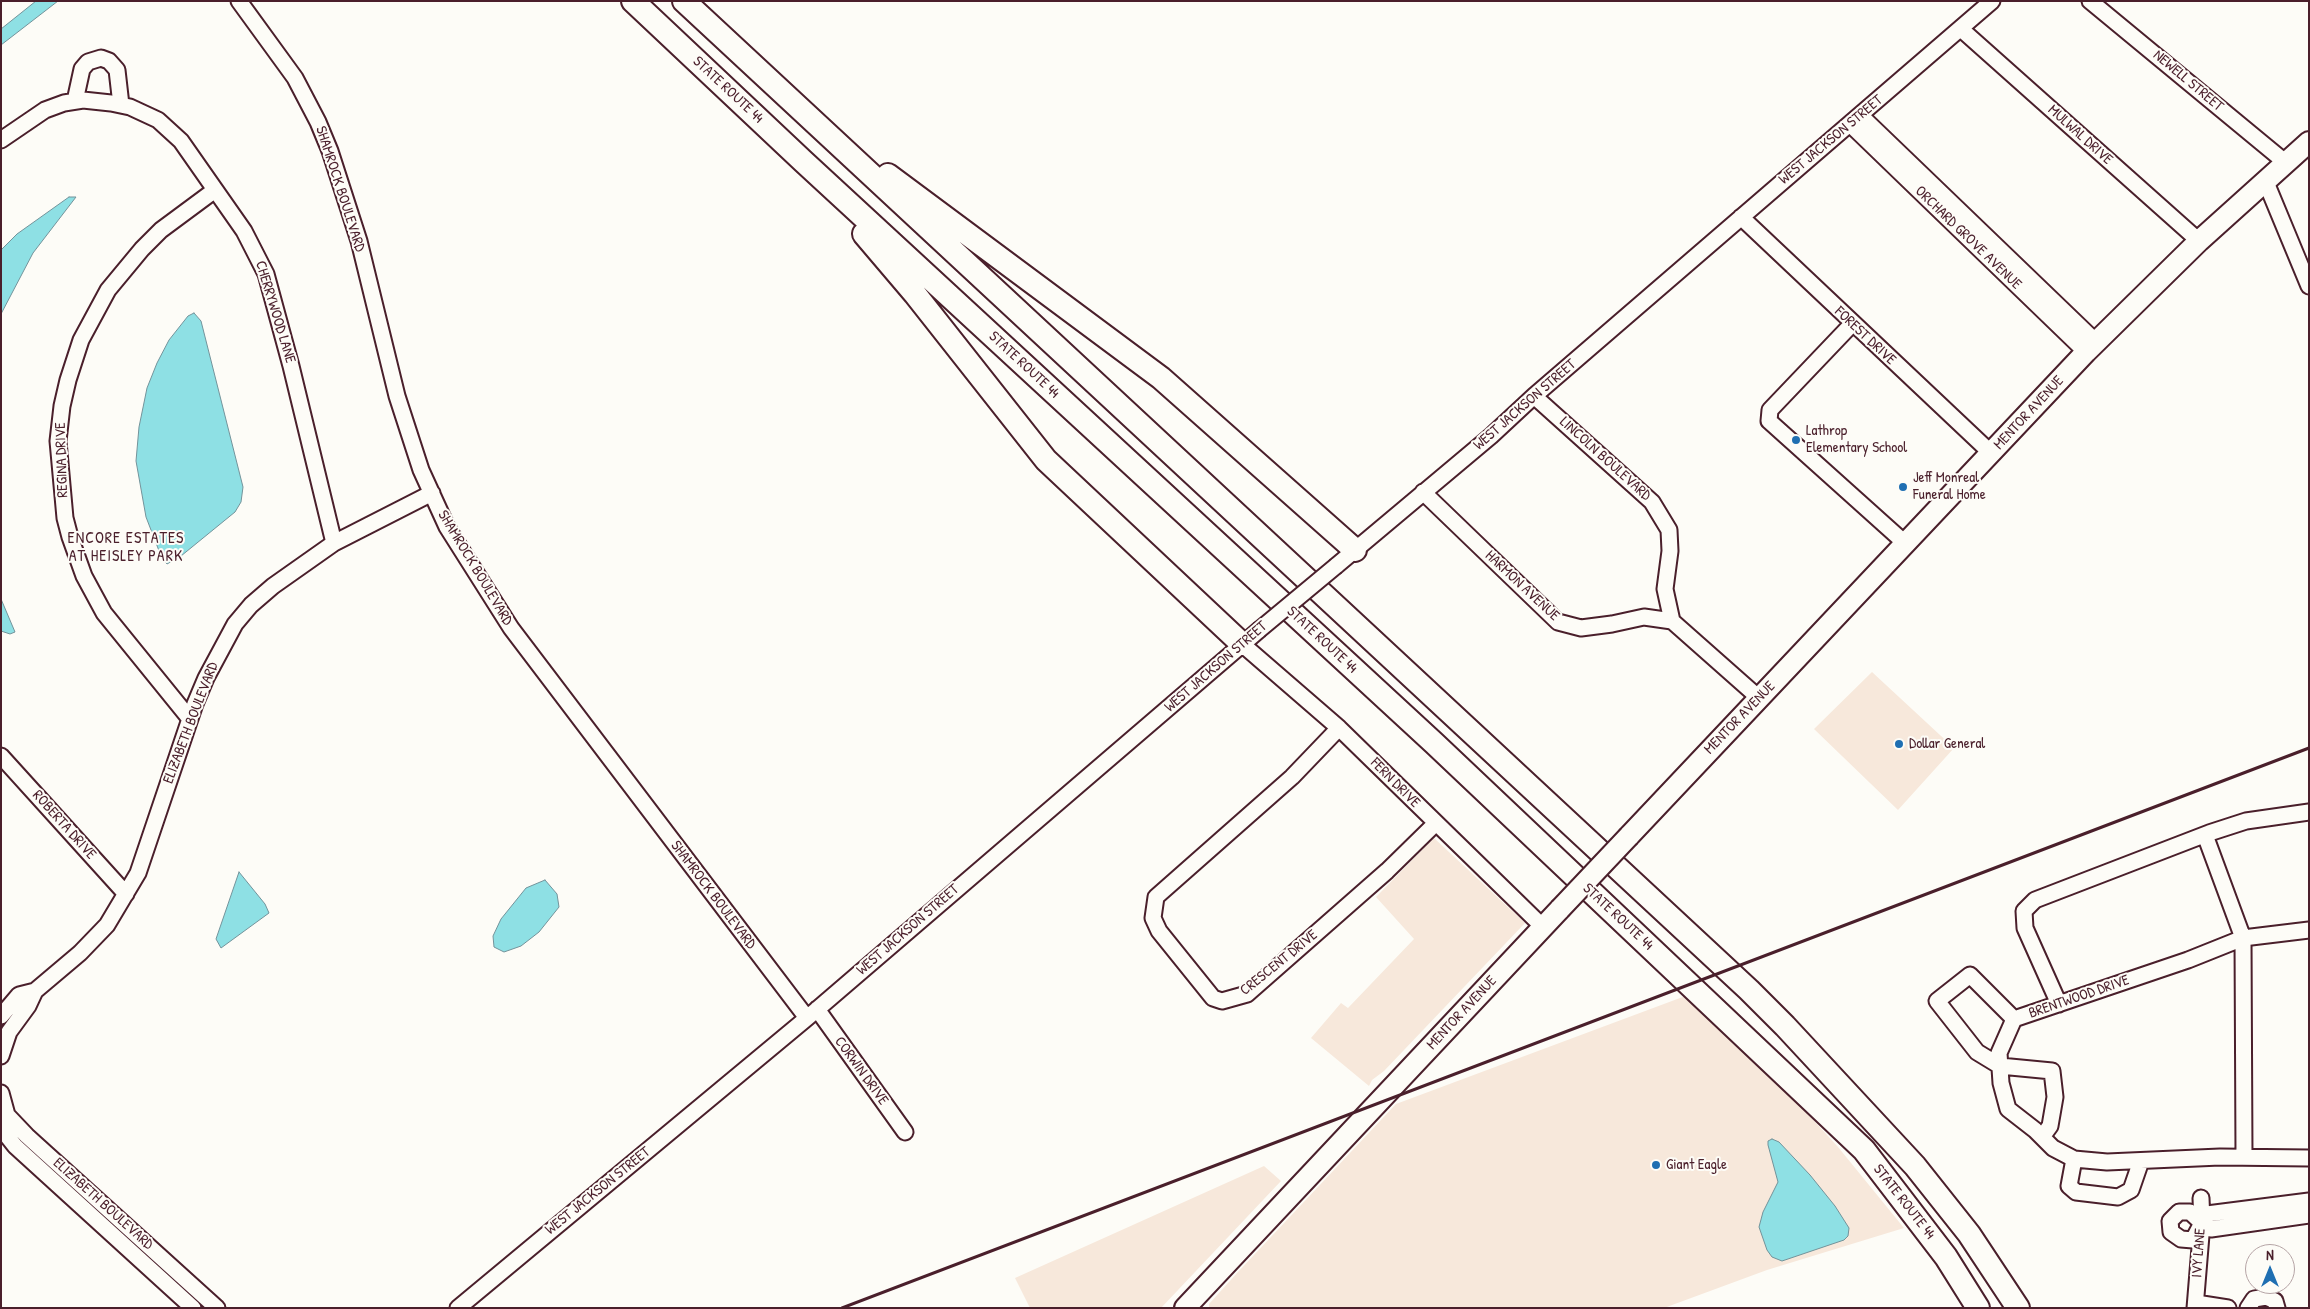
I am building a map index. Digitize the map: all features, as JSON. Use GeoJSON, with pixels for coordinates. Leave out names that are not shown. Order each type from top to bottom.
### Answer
{"type":"FeatureCollection","features":[{"type":"Feature","properties":{"kind":"highway","name":"STATE ROUTE 44"},"geometry":{"type":"LineString","coordinates":[[634,1],[804,162],[1441,750],[1864,1150],[1946,1257],[1978,1308]]}},
{"type":"Feature","properties":{"kind":"highway","name":"STATE ROUTE 44"},"geometry":{"type":"LineString","coordinates":[[684,1],[1749,990],[1785,1026],[1914,1166],[1968,1234],[2018,1308]]}},
{"type":"Feature","properties":{"kind":"highway"},"geometry":{"type":"LineString","coordinates":[[797,107],[1161,378],[1355,550]]}},
{"type":"Feature","properties":{"kind":"highway"},"geometry":{"type":"LineString","coordinates":[[804,162],[915,294],[1046,460],[1251,637]]}},
{"type":"Feature","properties":{"kind":"main road","name":"MENTOR AVENUE"},"geometry":{"type":"LineString","coordinates":[[1185,1308],[2091,347],[2199,241],[2309,142]]}},
{"type":"Feature","properties":{"kind":"street","name":"SHAMROCK BOULEVARD"},"geometry":{"type":"LineString","coordinates":[[239,1],[295,78],[318,122],[330,151],[359,241],[397,396],[421,470],[447,527],[511,628],[812,1013]]}},
{"type":"Feature","properties":{"kind":"street","name":"WEST JACKSON STREET"},"geometry":{"type":"LineString","coordinates":[[458,1308],[812,1013],[1251,637],[1492,436],[1534,396],[1992,1]]}},
{"type":"Feature","properties":{"kind":"street","name":"NEWELL STREET"},"geometry":{"type":"LineString","coordinates":[[2090,1],[2285,162]]}},
{"type":"Feature","properties":{"kind":"street","name":"MULWAL DRIVE"},"geometry":{"type":"LineString","coordinates":[[1961,29],[2199,241]]}},
{"type":"Feature","properties":{"kind":"street"},"geometry":{"type":"LineString","coordinates":[[75,102],[82,69],[88,62],[102,58],[109,61],[117,70],[121,105]]}},
{"type":"Feature","properties":{"kind":"street","name":"CHERRYWOOD LANE"},"geometry":{"type":"LineString","coordinates":[[1,140],[45,110],[64,103],[75,102],[121,105],[144,113],[171,131],[181,141],[244,231],[266,274],[291,366],[334,543]]}},
{"type":"Feature","properties":{"kind":"street","name":"ORCHARD GROVE AVENUE"},"geometry":{"type":"LineString","coordinates":[[1856,120],[2091,347]]}},
{"type":"Feature","properties":{"kind":"street"},"geometry":{"type":"LineString","coordinates":[[2265,180],[2309,286]]}},
{"type":"Feature","properties":{"kind":"street","name":"REGINA DRIVE"},"geometry":{"type":"LineString","coordinates":[[190,719],[104,612],[84,576],[65,518],[58,441],[62,406],[81,340],[108,290],[136,255],[162,230],[215,190]]}},
{"type":"Feature","properties":{"kind":"street","name":"FOREST DRIVE"},"geometry":{"type":"LineString","coordinates":[[1741,217],[1852,324],[1991,453]]}},
{"type":"Feature","properties":{"kind":"street"},"geometry":{"type":"LineString","coordinates":[[1852,324],[1770,410],[1769,420],[1906,544]]}},
{"type":"Feature","properties":{"kind":"street","name":"LINCOLN BOULEVARD"},"geometry":{"type":"LineString","coordinates":[[1534,396],[1652,502],[1661,516],[1669,530],[1670,551],[1665,589],[1672,621]]}},
{"type":"Feature","properties":{"kind":"street","name":"HARMON AVENUE"},"geometry":{"type":"LineString","coordinates":[[1423,492],[1558,622],[1581,628],[1644,617],[1672,621]]}},
{"type":"Feature","properties":{"kind":"street","name":"ELIZABETH BOULEVARD"},"geometry":{"type":"LineString","coordinates":[[1,1056],[9,1032],[28,1006],[35,991],[80,953],[107,926],[138,873],[190,719],[206,678],[235,624],[251,605],[273,586],[334,543],[432,493]]}},
{"type":"Feature","properties":{"kind":"street"},"geometry":{"type":"LineString","coordinates":[[1672,621],[1759,698]]}},
{"type":"Feature","properties":{"kind":"street","name":"FERN DRIVE"},"geometry":{"type":"LineString","coordinates":[[1251,637],[1339,728],[1543,927]]}},
{"type":"Feature","properties":{"kind":"street","name":"CRESCENT DRIVE"},"geometry":{"type":"LineString","coordinates":[[1339,728],[1292,776],[1156,897],[1153,918],[1158,932],[1213,998],[1222,1001],[1247,994],[1387,871],[1436,823]]}},
{"type":"Feature","properties":{"kind":"street","name":"ROBERTA DRIVE"},"geometry":{"type":"LineString","coordinates":[[1,756],[126,894]]}},
{"type":"Feature","properties":{"kind":"street"},"geometry":{"type":"LineString","coordinates":[[2058,1004],[2025,928],[2024,911],[2035,900],[2205,834],[2246,821],[2309,812]]}},
{"type":"Feature","properties":{"kind":"street"},"geometry":{"type":"LineString","coordinates":[[2205,834],[2243,938],[2244,1156]]}},
{"type":"Feature","properties":{"kind":"street","name":"BRENTWOOD DRIVE"},"geometry":{"type":"LineString","coordinates":[[2309,930],[2243,938],[2014,1019],[1999,1053],[2001,1083],[2008,1109],[2053,1148],[2074,1159],[2107,1162],[2244,1156],[2309,1158]]}},
{"type":"Feature","properties":{"kind":"street"},"geometry":{"type":"LineString","coordinates":[[2014,1019],[1970,975],[1937,1001],[1977,1052],[2000,1066],[2052,1071],[2055,1097],[2050,1126],[2042,1137]]}},
{"type":"Feature","properties":{"kind":"street","name":"ELIZABETH BOULEVARD"},"geometry":{"type":"LineString","coordinates":[[1,1016],[19,995],[35,991]]}},
{"type":"Feature","properties":{"kind":"street","name":"CORWIN DRIVE"},"geometry":{"type":"LineString","coordinates":[[812,1013],[905,1132]]}},
{"type":"Feature","properties":{"kind":"street","name":"ELIZABETH BOULEVARD"},"geometry":{"type":"LineString","coordinates":[[1,1093],[7,1115],[27,1136],[217,1308]]}},
{"type":"Feature","properties":{"kind":"street","name":"ELIZABETH BOULEVARD"},"geometry":{"type":"LineString","coordinates":[[1,1128],[14,1146],[193,1308]]}},
{"type":"Feature","properties":{"kind":"street"},"geometry":{"type":"LineString","coordinates":[[2074,1159],[2069,1186],[2076,1192],[2118,1197],[2131,1190],[2141,1161]]}},
{"type":"Feature","properties":{"kind":"street","name":"IVY LANE"},"geometry":{"type":"LineString","coordinates":[[2196,1305],[2202,1223],[2201,1198]]}},
{"type":"Feature","properties":{"kind":"street"},"geometry":{"type":"LineString","coordinates":[[2309,1201],[2207,1214],[2202,1223],[2211,1229],[2309,1215]]}},
{"type":"Feature","properties":{"kind":"street"},"geometry":{"type":"LineString","coordinates":[[2248,1308],[2254,1299],[2266,1297],[2275,1301],[2277,1308]]}},
{"type":"Feature","properties":{"kind":"street"},"geometry":{"type":"LineString","coordinates":[[2196,1305],[2228,1308]]}},
{"type":"Feature","properties":{"kind":"shaded area"},"geometry":{"type":"Polygon","coordinates":[[[1872,672],[1954,748],[1898,810],[1814,729],[1872,672]]]}},
{"type":"Feature","properties":{"kind":"shaded area"},"geometry":{"type":"Polygon","coordinates":[[[1434,838],[1525,923],[1384,1071],[1372,1080],[1369,1086],[1311,1038],[1341,1003],[1348,1008],[1414,939],[1376,897],[1434,838]]]}},
{"type":"Feature","properties":{"kind":"shaded area"},"geometry":{"type":"Polygon","coordinates":[[[1688,995],[1774,1077],[1838,1147],[1904,1228],[1767,1270],[1664,1308],[1209,1308],[1209,1304],[1238,1272],[1396,1104],[1688,995]]]}},
{"type":"Feature","properties":{"kind":"shaded area"},"geometry":{"type":"Polygon","coordinates":[[[1264,1166],[1281,1181],[1161,1308],[1030,1308],[1015,1278],[1264,1166]]]}},
{"type":"Feature","properties":{"kind":"water"},"geometry":{"type":"Polygon","coordinates":[[[36,1],[58,1],[1,45],[1,29],[36,1]]]}},
{"type":"Feature","properties":{"kind":"water"},"geometry":{"type":"Polygon","coordinates":[[[69,197],[76,197],[33,253],[1,314],[1,250],[17,234],[69,197]]]}},
{"type":"Feature","properties":{"kind":"water"},"geometry":{"type":"Polygon","coordinates":[[[194,313],[201,321],[243,487],[241,502],[235,512],[181,556],[167,564],[161,556],[146,517],[136,461],[139,427],[147,388],[157,363],[169,340],[188,316],[194,313]]]}},
{"type":"Feature","properties":{"kind":"water"},"geometry":{"type":"Polygon","coordinates":[[[1,599],[15,632],[10,634],[1,631],[1,599]]]}},
{"type":"Feature","properties":{"kind":"water"},"geometry":{"type":"Polygon","coordinates":[[[239,872],[265,904],[269,913],[221,948],[216,939],[239,872]]]}},
{"type":"Feature","properties":{"kind":"water"},"geometry":{"type":"Polygon","coordinates":[[[545,880],[557,894],[559,907],[539,932],[521,946],[504,952],[494,947],[493,936],[501,919],[526,888],[545,880]]]}},
{"type":"Feature","properties":{"kind":"water"},"geometry":{"type":"Polygon","coordinates":[[[1772,1139],[1779,1142],[1810,1175],[1835,1206],[1849,1228],[1848,1236],[1844,1240],[1782,1261],[1772,1257],[1767,1250],[1759,1227],[1763,1212],[1778,1182],[1768,1145],[1768,1141],[1772,1139]]]}},
{"type":"Feature","properties":{"kind":"railway"},"geometry":{"type":"LineString","coordinates":[[842,1308],[2309,748]]}},
{"type":"Feature","properties":{"kind":"place","name":"Lathrop Elementary School"},"geometry":{"type":"Point","coordinates":[1796,440]}},
{"type":"Feature","properties":{"kind":"place","name":"Jeff Monreal Funeral Home"},"geometry":{"type":"Point","coordinates":[1903,487]}},
{"type":"Feature","properties":{"kind":"place","name":"Dollar General"},"geometry":{"type":"Point","coordinates":[1899,744]}},
{"type":"Feature","properties":{"kind":"place","name":"Giant Eagle"},"geometry":{"type":"Point","coordinates":[1656,1165]}},
{"type":"Feature","properties":{"kind":"district","name":"ENCORE ESTATES AT HEISLEY PARK"},"geometry":{"type":"Point","coordinates":[126,548]}}]}
